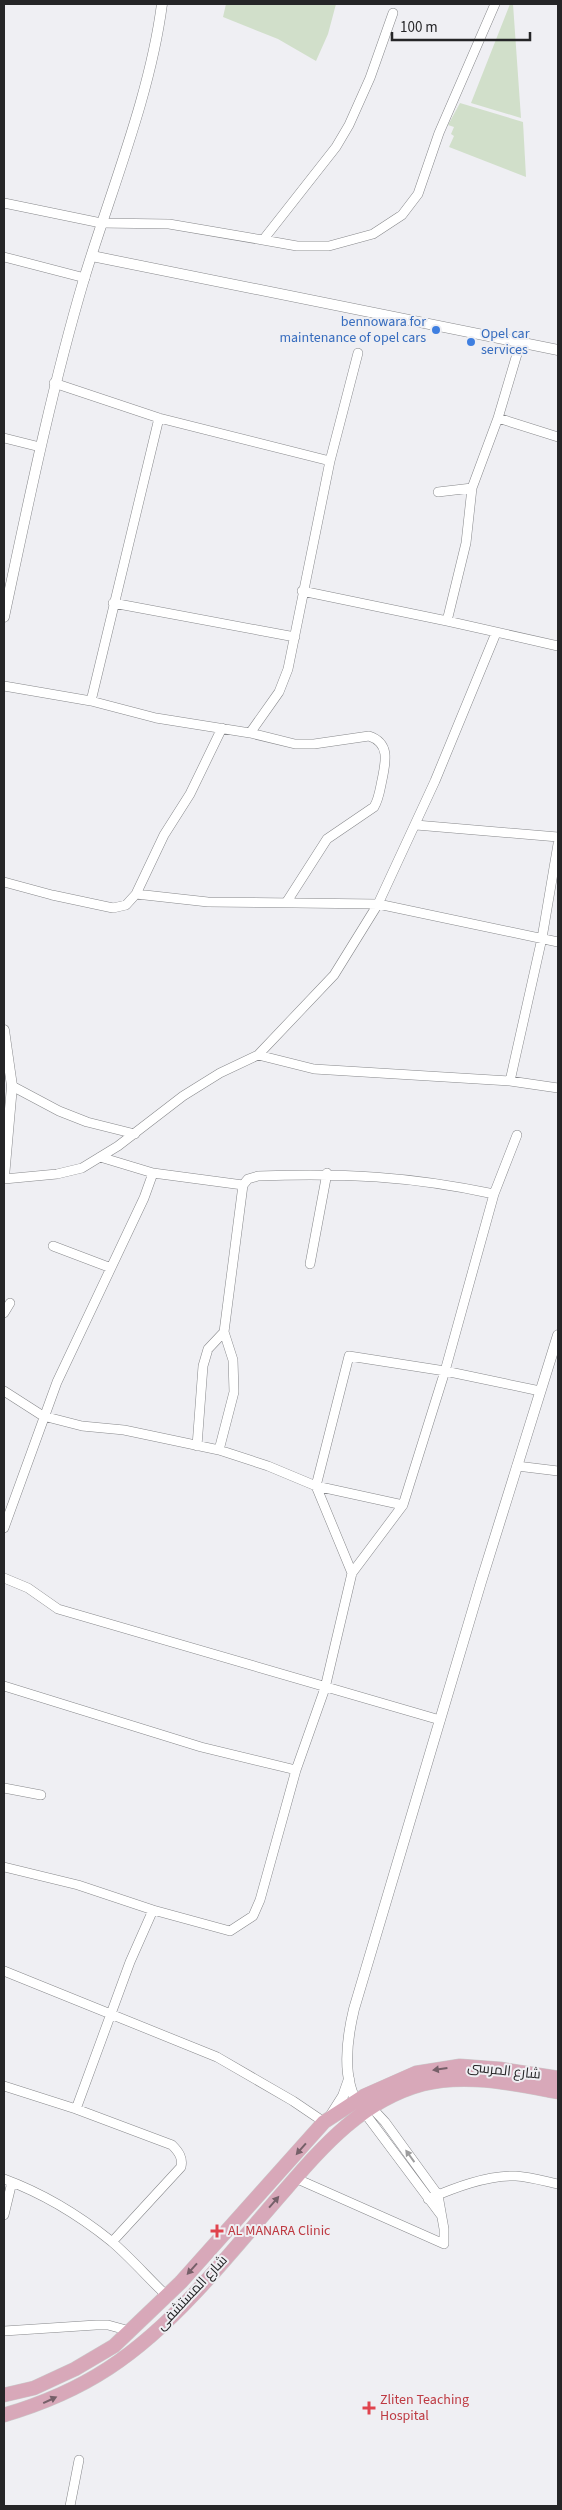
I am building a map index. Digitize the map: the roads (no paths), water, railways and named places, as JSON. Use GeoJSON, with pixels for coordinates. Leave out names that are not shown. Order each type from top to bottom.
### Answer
{"type":"FeatureCollection","features":[{"type":"Feature","properties":{"kind":"main road","name":"شارع المرسى"},"geometry":{"type":"LineString","coordinates":[[364,2104],[416,2073],[460,2066],[500,2069],[558,2078]]}},
{"type":"Feature","properties":{"kind":"main road","name":"شارع المرسى"},"geometry":{"type":"LineString","coordinates":[[364,2104],[422,2085],[468,2080],[494,2081],[558,2092]]}},
{"type":"Feature","properties":{"kind":"main road","name":"شارع المستشفى"},"geometry":{"type":"LineString","coordinates":[[4,2395],[34,2388],[75,2369],[114,2346],[167,2296],[327,2120],[364,2104]]}},
{"type":"Feature","properties":{"kind":"main road","name":"شارع المستشفى"},"geometry":{"type":"LineString","coordinates":[[4,2415],[42,2404],[84,2385],[119,2362],[150,2337],[195,2293],[295,2178],[364,2104]]}},
{"type":"Feature","properties":{"kind":"street"},"geometry":{"type":"LineString","coordinates":[[4,617],[54,383],[150,73],[162,4]]}},
{"type":"Feature","properties":{"kind":"street"},"geometry":{"type":"LineString","coordinates":[[4,203],[102,223],[169,224],[297,246],[329,246],[373,234],[402,215],[418,194],[439,133],[495,4]]}},
{"type":"Feature","properties":{"kind":"street"},"geometry":{"type":"LineString","coordinates":[[263,240],[288,205],[336,147],[349,126],[370,78],[393,13]]}},
{"type":"Feature","properties":{"kind":"street"},"geometry":{"type":"LineString","coordinates":[[92,256],[520,344],[558,350]]}},
{"type":"Feature","properties":{"kind":"street"},"geometry":{"type":"LineString","coordinates":[[4,258],[85,278]]}},
{"type":"Feature","properties":{"kind":"street"},"geometry":{"type":"LineString","coordinates":[[448,620],[466,544],[472,488],[498,418],[520,344]]}},
{"type":"Feature","properties":{"kind":"street"},"geometry":{"type":"LineString","coordinates":[[250,733],[279,692],[288,669],[302,591],[330,461],[358,353]]}},
{"type":"Feature","properties":{"kind":"street"},"geometry":{"type":"LineString","coordinates":[[54,383],[159,418],[330,461]]}},
{"type":"Feature","properties":{"kind":"street"},"geometry":{"type":"LineString","coordinates":[[91,701],[113,603],[159,418]]}},
{"type":"Feature","properties":{"kind":"street"},"geometry":{"type":"LineString","coordinates":[[498,418],[558,437]]}},
{"type":"Feature","properties":{"kind":"street"},"geometry":{"type":"LineString","coordinates":[[4,438],[40,447]]}},
{"type":"Feature","properties":{"kind":"street"},"geometry":{"type":"LineString","coordinates":[[438,492],[472,488]]}},
{"type":"Feature","properties":{"kind":"street"},"geometry":{"type":"LineString","coordinates":[[302,591],[448,620],[496,633],[558,646]]}},
{"type":"Feature","properties":{"kind":"street"},"geometry":{"type":"LineString","coordinates":[[113,603],[295,637]]}},
{"type":"Feature","properties":{"kind":"street"},"geometry":{"type":"LineString","coordinates":[[4,1030],[12,1086],[4,1178],[57,1174],[82,1168],[135,1134],[183,1096],[212,1078],[258,1055],[334,975],[378,904],[416,825],[466,709],[496,633]]}},
{"type":"Feature","properties":{"kind":"street"},"geometry":{"type":"LineString","coordinates":[[4,686],[91,701],[156,718],[250,733],[295,744],[314,744],[368,736],[382,744],[387,760],[374,807],[328,839],[286,903]]}},
{"type":"Feature","properties":{"kind":"street"},"geometry":{"type":"LineString","coordinates":[[4,882],[113,908],[126,905],[136,894],[164,835],[190,794],[222,728]]}},
{"type":"Feature","properties":{"kind":"street"},"geometry":{"type":"LineString","coordinates":[[416,825],[558,837]]}},
{"type":"Feature","properties":{"kind":"street"},"geometry":{"type":"LineString","coordinates":[[510,1081],[542,938],[558,844]]}},
{"type":"Feature","properties":{"kind":"street"},"geometry":{"type":"LineString","coordinates":[[136,894],[208,902],[316,905],[378,904],[558,942]]}},
{"type":"Feature","properties":{"kind":"street"},"geometry":{"type":"LineString","coordinates":[[258,1055],[314,1069],[510,1081],[558,1088]]}},
{"type":"Feature","properties":{"kind":"street"},"geometry":{"type":"LineString","coordinates":[[12,1086],[87,1122],[135,1134]]}},
{"type":"Feature","properties":{"kind":"street"},"geometry":{"type":"LineString","coordinates":[[4,1868],[78,1885],[153,1910],[230,1930],[252,1916],[260,1900],[296,1770],[325,1688],[352,1573],[403,1505],[445,1371],[494,1194],[517,1135]]}},
{"type":"Feature","properties":{"kind":"street"},"geometry":{"type":"LineString","coordinates":[[100,1157],[153,1173],[243,1185]]}},
{"type":"Feature","properties":{"kind":"street"},"geometry":{"type":"LineString","coordinates":[[4,1528],[27,1468],[43,1416],[57,1382],[153,1173]]}},
{"type":"Feature","properties":{"kind":"street"},"geometry":{"type":"LineString","coordinates":[[219,1450],[234,1392],[235,1371],[231,1348],[224,1332],[243,1185],[248,1179],[258,1176],[327,1173],[414,1179],[494,1194]]}},
{"type":"Feature","properties":{"kind":"street"},"geometry":{"type":"LineString","coordinates":[[310,1264],[327,1173]]}},
{"type":"Feature","properties":{"kind":"street"},"geometry":{"type":"LineString","coordinates":[[52,1246],[111,1268]]}},
{"type":"Feature","properties":{"kind":"street"},"geometry":{"type":"LineString","coordinates":[[4,1313],[10,1303]]}},
{"type":"Feature","properties":{"kind":"street"},"geometry":{"type":"LineString","coordinates":[[197,1446],[201,1413],[203,1366],[208,1349],[224,1332]]}},
{"type":"Feature","properties":{"kind":"street"},"geometry":{"type":"LineString","coordinates":[[4,1971],[111,2013],[217,2058],[327,2120],[343,2096],[350,2078],[348,2039],[354,2009],[558,1334]]}},
{"type":"Feature","properties":{"kind":"street"},"geometry":{"type":"LineString","coordinates":[[352,1573],[316,1486],[349,1356],[445,1371],[540,1391]]}},
{"type":"Feature","properties":{"kind":"street"},"geometry":{"type":"LineString","coordinates":[[4,1391],[43,1416],[82,1426],[124,1430],[219,1450],[268,1466],[316,1486],[403,1505]]}},
{"type":"Feature","properties":{"kind":"street"},"geometry":{"type":"LineString","coordinates":[[517,1466],[558,1471]]}},
{"type":"Feature","properties":{"kind":"street"},"geometry":{"type":"LineString","coordinates":[[4,1578],[28,1588],[58,1610],[440,1720]]}},
{"type":"Feature","properties":{"kind":"street"},"geometry":{"type":"LineString","coordinates":[[4,1686],[191,1744],[296,1770]]}},
{"type":"Feature","properties":{"kind":"street"},"geometry":{"type":"LineString","coordinates":[[4,1788],[41,1795]]}},
{"type":"Feature","properties":{"kind":"street"},"geometry":{"type":"LineString","coordinates":[[76,2109],[130,1962],[153,1910]]}},
{"type":"Feature","properties":{"kind":"street"},"geometry":{"type":"LineString","coordinates":[[350,2078],[364,2104],[428,2199],[442,2215]]}},
{"type":"Feature","properties":{"kind":"street"},"geometry":{"type":"LineString","coordinates":[[4,2086],[76,2109],[172,2145],[181,2157],[181,2167],[112,2242]]}},
{"type":"Feature","properties":{"kind":"street"},"geometry":{"type":"LineString","coordinates":[[295,2178],[444,2244],[444,2229],[438,2195],[385,2122],[364,2104]]}},
{"type":"Feature","properties":{"kind":"street"},"geometry":{"type":"LineString","coordinates":[[428,2199],[485,2180],[505,2176],[528,2177],[558,2184]]}},
{"type":"Feature","properties":{"kind":"street"},"geometry":{"type":"LineString","coordinates":[[4,2215],[8,2181],[73,2214],[112,2242],[167,2296]]}},
{"type":"Feature","properties":{"kind":"street"},"geometry":{"type":"LineString","coordinates":[[4,2331],[96,2325],[108,2325],[130,2331]]}},
{"type":"Feature","properties":{"kind":"street"},"geometry":{"type":"LineString","coordinates":[[70,2506],[79,2460]]}},
{"type":"Feature","properties":{"kind":"place","name":"bennowara for maintenance of opel cars"},"geometry":{"type":"Point","coordinates":[436,330]}},
{"type":"Feature","properties":{"kind":"place","name":"Opel car services"},"geometry":{"type":"Point","coordinates":[471,342]}},
{"type":"Feature","properties":{"kind":"place","name":"AL MANARA Clinic"},"geometry":{"type":"Point","coordinates":[217,2231]}},
{"type":"Feature","properties":{"kind":"place","name":"Zliten Teaching Hospital"},"geometry":{"type":"Point","coordinates":[369,2408]}}]}
